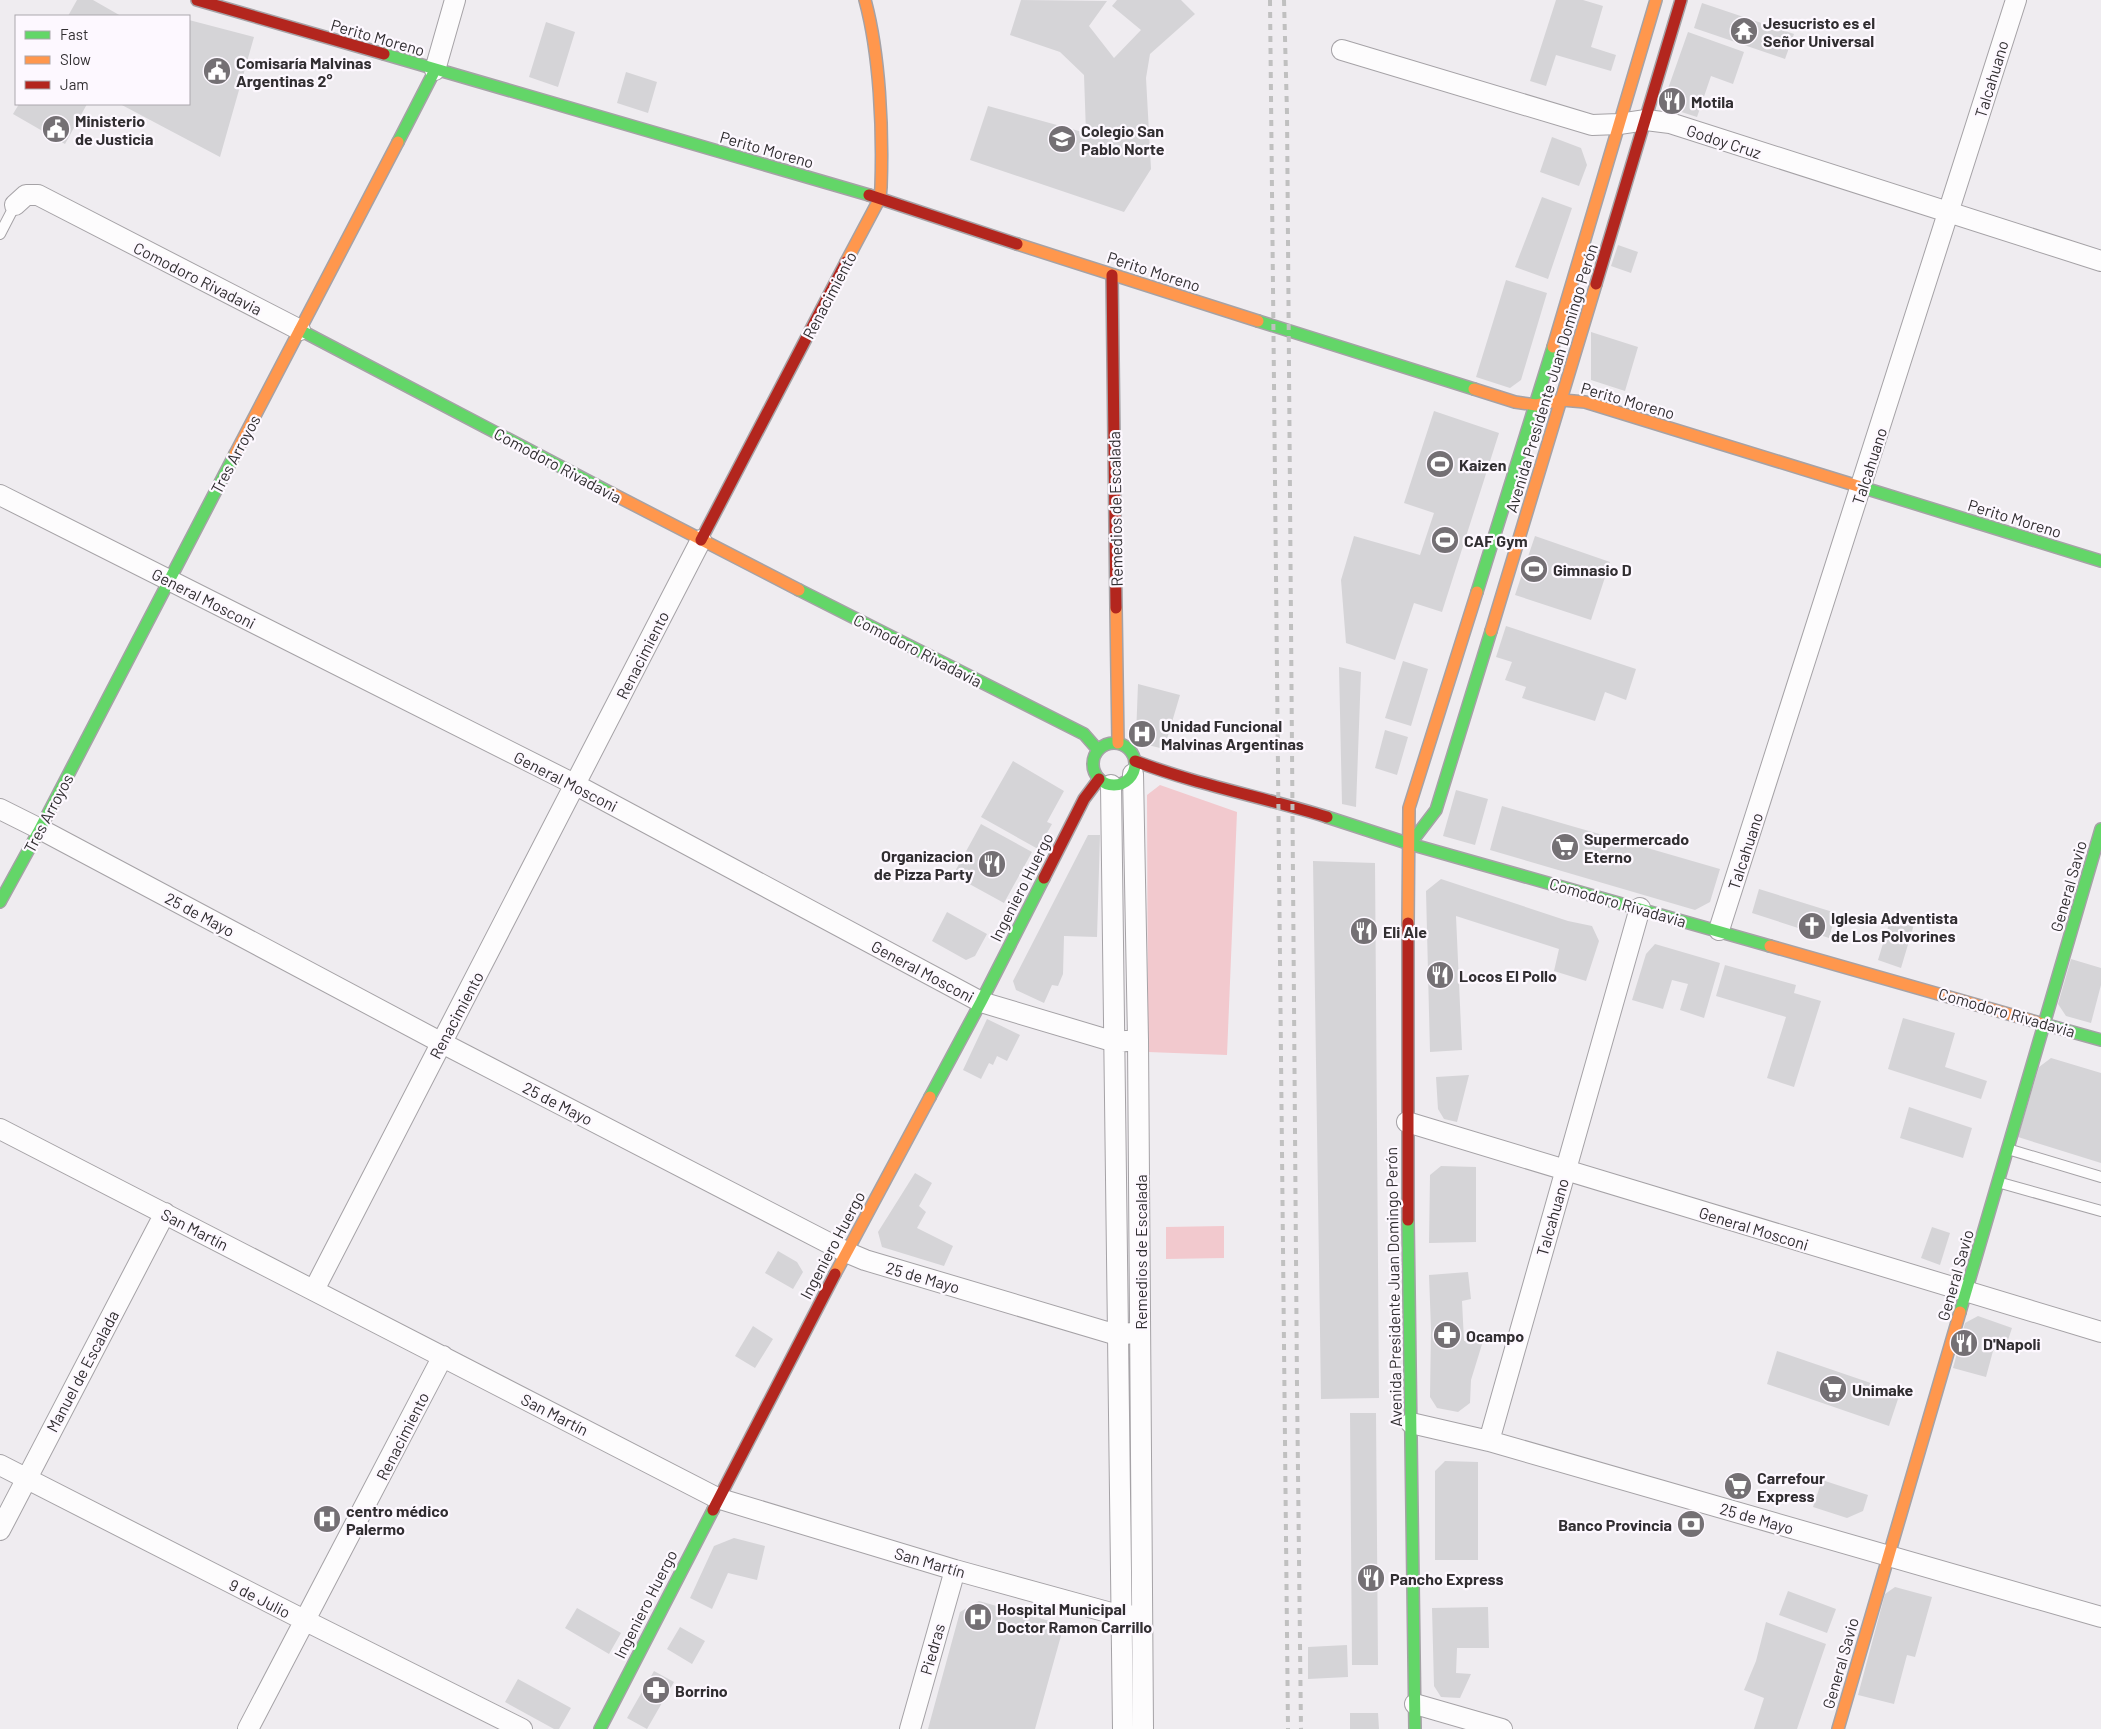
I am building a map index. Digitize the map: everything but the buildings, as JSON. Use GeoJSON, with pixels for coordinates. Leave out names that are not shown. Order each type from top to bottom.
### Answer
{"type":"FeatureCollection","features":[{"type":"Feature","properties":{"kind":"street","name":"Perito Moreno"},"geometry":{"type":"LineString","coordinates":[[197,0],[880,198],[1112,275],[1506,399],[1536,405],[1562,400],[1585,402],[2101,561]]}},
{"type":"Feature","properties":{"kind":"street","name":"Tres Arroyos"},"geometry":{"type":"LineString","coordinates":[[0,902],[40,829],[435,70],[455,0]]}},
{"type":"Feature","properties":{"kind":"street","name":"Renacimiento"},"geometry":{"type":"LineString","coordinates":[[314,1290],[701,540],[880,198],[882,176],[876,46],[865,0]]}},
{"type":"Feature","properties":{"kind":"street","name":"Avenida Presidente Juan Domingo Perón"},"geometry":{"type":"LineString","coordinates":[[1415,1729],[1407,1122],[1409,808],[1536,405],[1656,0]]}},
{"type":"Feature","properties":{"kind":"street","name":"Avenida Presidente Juan Domingo Perón"},"geometry":{"type":"LineString","coordinates":[[1410,844],[1436,810],[1682,0]]}},
{"type":"Feature","properties":{"kind":"street","name":"Talcahuano"},"geometry":{"type":"LineString","coordinates":[[1720,930],[2016,0]]}},
{"type":"Feature","properties":{"kind":"street","name":"Godoy Cruz"},"geometry":{"type":"LineString","coordinates":[[1342,50],[1592,125],[1646,120],[1670,123],[1949,214],[2101,261]]}},
{"type":"Feature","properties":{"kind":"street","name":"Comodoro Rivadavia"},"geometry":{"type":"LineString","coordinates":[[15,205],[26,195],[38,196],[300,330],[701,540],[1084,734],[1098,750]]}},
{"type":"Feature","properties":{"kind":"street","name":"Remedios de Escalada"},"geometry":{"type":"LineString","coordinates":[[1112,275],[1118,743]]}},
{"type":"Feature","properties":{"kind":"street","name":"General Mosconi"},"geometry":{"type":"LineString","coordinates":[[0,495],[576,785],[981,1002],[1115,1042],[1138,1040]]}},
{"type":"Feature","properties":{"kind":"street"},"geometry":{"type":"LineString","coordinates":[[1111,743],[1118,743],[1130,749],[1134,768],[1124,783],[1105,782],[1093,768],[1095,755],[1098,750],[1111,743]]}},
{"type":"Feature","properties":{"kind":"street","name":"Comodoro Rivadavia"},"geometry":{"type":"LineString","coordinates":[[1134,768],[1174,776],[1292,806],[1410,844],[1720,930],[2101,1040]]}},
{"type":"Feature","properties":{"kind":"street","name":"Remedios de Escalada"},"geometry":{"type":"LineString","coordinates":[[1134,768],[1144,1729]]}},
{"type":"Feature","properties":{"kind":"street","name":"Remedios de Escalada"},"geometry":{"type":"LineString","coordinates":[[1105,782],[1115,1042],[1123,1729]]}},
{"type":"Feature","properties":{"kind":"street","name":"Ingeniero Huergo"},"geometry":{"type":"LineString","coordinates":[[600,1729],[717,1498],[846,1252],[981,1002],[1084,799],[1105,782]]}},
{"type":"Feature","properties":{"kind":"street","name":"25 de Mayo"},"geometry":{"type":"LineString","coordinates":[[0,809],[442,1043],[846,1252],[865,1260],[1117,1334],[1140,1332]]}},
{"type":"Feature","properties":{"kind":"street","name":"General Savio"},"geometry":{"type":"LineString","coordinates":[[1838,1729],[2009,1150],[2101,829]]}},
{"type":"Feature","properties":{"kind":"street","name":"Talcahuano"},"geometry":{"type":"LineString","coordinates":[[1489,1440],[1640,908]]}},
{"type":"Feature","properties":{"kind":"street","name":"General Mosconi"},"geometry":{"type":"LineString","coordinates":[[1407,1122],[2101,1332]]}},
{"type":"Feature","properties":{"kind":"street","name":"San Martín"},"geometry":{"type":"LineString","coordinates":[[0,1130],[165,1213],[717,1498],[954,1570],[1122,1616],[1142,1615]]}},
{"type":"Feature","properties":{"kind":"street","name":"Manuel de Escalada"},"geometry":{"type":"LineString","coordinates":[[0,1530],[165,1213]]}},
{"type":"Feature","properties":{"kind":"street","name":"Renacimiento"},"geometry":{"type":"LineString","coordinates":[[248,1729],[443,1356]]}},
{"type":"Feature","properties":{"kind":"street","name":"25 de Mayo"},"geometry":{"type":"LineString","coordinates":[[1411,1423],[1489,1440],[2101,1617]]}},
{"type":"Feature","properties":{"kind":"street","name":"9 de Julio"},"geometry":{"type":"LineString","coordinates":[[0,1465],[522,1729]]}},
{"type":"Feature","properties":{"kind":"street","name":"Piedras"},"geometry":{"type":"LineString","coordinates":[[910,1729],[954,1570]]}},
{"type":"Feature","properties":{"kind":"street"},"geometry":{"type":"LineString","coordinates":[[1415,1704],[1502,1729]]}},
{"type":"Feature","properties":{"kind":"lane"},"geometry":{"type":"LineString","coordinates":[[0,234],[15,205]]}},
{"type":"Feature","properties":{"kind":"lane"},"geometry":{"type":"LineString","coordinates":[[2009,1150],[2101,1177]]}},
{"type":"Feature","properties":{"kind":"lane"},"geometry":{"type":"LineString","coordinates":[[1999,1182],[2101,1211]]}},
{"type":"Feature","properties":{"kind":"shaded area"},"geometry":{"type":"Polygon","coordinates":[[[1160,785],[1237,812],[1227,1055],[1148,1052],[1147,795],[1160,785]]]}},
{"type":"Feature","properties":{"kind":"shaded area"},"geometry":{"type":"Polygon","coordinates":[[[1224,1226],[1224,1258],[1166,1259],[1166,1227],[1224,1226]]]}},
{"type":"Feature","properties":{"kind":"railway"},"geometry":{"type":"LineString","coordinates":[[1270,0],[1288,1729]]}},
{"type":"Feature","properties":{"kind":"railway"},"geometry":{"type":"LineString","coordinates":[[1284,0],[1287,113],[1301,1729]]}},
{"type":"Feature","properties":{"kind":"traffic: fast"},"geometry":{"type":"LineString","coordinates":[[384,54],[869,195]]}},
{"type":"Feature","properties":{"kind":"traffic: fast"},"geometry":{"type":"LineString","coordinates":[[398,142],[435,70]]}},
{"type":"Feature","properties":{"kind":"traffic: fast"},"geometry":{"type":"LineString","coordinates":[[1258,321],[1474,389]]}},
{"type":"Feature","properties":{"kind":"traffic: fast"},"geometry":{"type":"LineString","coordinates":[[300,330],[611,493]]}},
{"type":"Feature","properties":{"kind":"traffic: fast"},"geometry":{"type":"LineString","coordinates":[[1477,592],[1553,347]]}},
{"type":"Feature","properties":{"kind":"traffic: fast"},"geometry":{"type":"LineString","coordinates":[[0,902],[40,829],[235,454]]}},
{"type":"Feature","properties":{"kind":"traffic: fast"},"geometry":{"type":"LineString","coordinates":[[1861,487],[2101,561]]}},
{"type":"Feature","properties":{"kind":"traffic: fast"},"geometry":{"type":"LineString","coordinates":[[799,590],[1084,734],[1098,750]]}},
{"type":"Feature","properties":{"kind":"traffic: fast"},"geometry":{"type":"LineString","coordinates":[[1410,844],[1436,810],[1491,631]]}},
{"type":"Feature","properties":{"kind":"traffic: fast"},"geometry":{"type":"LineString","coordinates":[[1118,743],[1126,746],[1132,752],[1135,764],[1132,776],[1126,782],[1110,785],[1102,782],[1096,776],[1093,760],[1096,752],[1102,746],[1118,743]]}},
{"type":"Feature","properties":{"kind":"traffic: fast"},"geometry":{"type":"LineString","coordinates":[[1327,817],[1410,844],[1770,946]]}},
{"type":"Feature","properties":{"kind":"traffic: fast"},"geometry":{"type":"LineString","coordinates":[[1960,1312],[2101,829]]}},
{"type":"Feature","properties":{"kind":"traffic: fast"},"geometry":{"type":"LineString","coordinates":[[930,1097],[1044,878]]}},
{"type":"Feature","properties":{"kind":"traffic: fast"},"geometry":{"type":"LineString","coordinates":[[2040,1023],[2101,1040]]}},
{"type":"Feature","properties":{"kind":"traffic: fast"},"geometry":{"type":"LineString","coordinates":[[1408,1220],[1415,1729]]}},
{"type":"Feature","properties":{"kind":"traffic: fast"},"geometry":{"type":"LineString","coordinates":[[600,1729],[713,1510]]}},
{"type":"Feature","properties":{"kind":"traffic: slow"},"geometry":{"type":"LineString","coordinates":[[846,262],[880,198],[881,187],[881,141],[877,68],[865,0]]}},
{"type":"Feature","properties":{"kind":"traffic: slow"},"geometry":{"type":"LineString","coordinates":[[1553,347],[1656,0]]}},
{"type":"Feature","properties":{"kind":"traffic: slow"},"geometry":{"type":"LineString","coordinates":[[235,454],[398,142]]}},
{"type":"Feature","properties":{"kind":"traffic: slow"},"geometry":{"type":"LineString","coordinates":[[1017,244],[1258,321]]}},
{"type":"Feature","properties":{"kind":"traffic: slow"},"geometry":{"type":"LineString","coordinates":[[1491,631],[1596,284]]}},
{"type":"Feature","properties":{"kind":"traffic: slow"},"geometry":{"type":"LineString","coordinates":[[1474,389],[1515,402],[1536,405],[1562,400],[1585,402],[1861,487]]}},
{"type":"Feature","properties":{"kind":"traffic: slow"},"geometry":{"type":"LineString","coordinates":[[611,493],[799,590]]}},
{"type":"Feature","properties":{"kind":"traffic: slow"},"geometry":{"type":"LineString","coordinates":[[1408,923],[1409,808],[1477,592]]}},
{"type":"Feature","properties":{"kind":"traffic: slow"},"geometry":{"type":"LineString","coordinates":[[1116,608],[1118,743]]}},
{"type":"Feature","properties":{"kind":"traffic: slow"},"geometry":{"type":"LineString","coordinates":[[1770,946],[2040,1023]]}},
{"type":"Feature","properties":{"kind":"traffic: slow"},"geometry":{"type":"LineString","coordinates":[[835,1274],[930,1097]]}},
{"type":"Feature","properties":{"kind":"traffic: slow"},"geometry":{"type":"LineString","coordinates":[[1838,1729],[1960,1312]]}},
{"type":"Feature","properties":{"kind":"traffic: jam"},"geometry":{"type":"LineString","coordinates":[[197,0],[384,54]]}},
{"type":"Feature","properties":{"kind":"traffic: jam"},"geometry":{"type":"LineString","coordinates":[[1596,284],[1681,0]]}},
{"type":"Feature","properties":{"kind":"traffic: jam"},"geometry":{"type":"LineString","coordinates":[[869,195],[1017,244]]}},
{"type":"Feature","properties":{"kind":"traffic: jam"},"geometry":{"type":"LineString","coordinates":[[701,540],[846,262]]}},
{"type":"Feature","properties":{"kind":"traffic: jam"},"geometry":{"type":"LineString","coordinates":[[1112,275],[1116,608]]}},
{"type":"Feature","properties":{"kind":"traffic: jam"},"geometry":{"type":"LineString","coordinates":[[1135,761],[1183,777],[1327,817]]}},
{"type":"Feature","properties":{"kind":"traffic: jam"},"geometry":{"type":"LineString","coordinates":[[1044,878],[1084,799],[1099,779]]}},
{"type":"Feature","properties":{"kind":"traffic: jam"},"geometry":{"type":"LineString","coordinates":[[1408,923],[1408,1220]]}},
{"type":"Feature","properties":{"kind":"traffic: jam"},"geometry":{"type":"LineString","coordinates":[[713,1510],[835,1274]]}},
{"type":"Feature","properties":{"kind":"place","name":"Jesucristo es el Señor Universal"},"geometry":{"type":"Point","coordinates":[1744,31]}},
{"type":"Feature","properties":{"kind":"place","name":"Comisaría Malvinas Argentinas 2°"},"geometry":{"type":"Point","coordinates":[217,71]}},
{"type":"Feature","properties":{"kind":"place","name":"Motila"},"geometry":{"type":"Point","coordinates":[1672,101]}},
{"type":"Feature","properties":{"kind":"place","name":"Ministerio de Justicia"},"geometry":{"type":"Point","coordinates":[56,129]}},
{"type":"Feature","properties":{"kind":"place","name":"Colegio San Pablo Norte"},"geometry":{"type":"Point","coordinates":[1062,139]}},
{"type":"Feature","properties":{"kind":"place","name":"Kaizen"},"geometry":{"type":"Point","coordinates":[1440,464]}},
{"type":"Feature","properties":{"kind":"place","name":"CAF Gym"},"geometry":{"type":"Point","coordinates":[1445,540]}},
{"type":"Feature","properties":{"kind":"place","name":"Gimnasio D"},"geometry":{"type":"Point","coordinates":[1534,569]}},
{"type":"Feature","properties":{"kind":"place","name":"Unidad Funcional Malvinas Argentinas"},"geometry":{"type":"Point","coordinates":[1142,734]}},
{"type":"Feature","properties":{"kind":"place","name":"Supermercado Eterno"},"geometry":{"type":"Point","coordinates":[1565,847]}},
{"type":"Feature","properties":{"kind":"place","name":"Organizacion de Pizza Party"},"geometry":{"type":"Point","coordinates":[992,864]}},
{"type":"Feature","properties":{"kind":"place","name":"Iglesia Adventista de Los Polvorines"},"geometry":{"type":"Point","coordinates":[1812,926]}},
{"type":"Feature","properties":{"kind":"place","name":"Eli Ale"},"geometry":{"type":"Point","coordinates":[1364,931]}},
{"type":"Feature","properties":{"kind":"place","name":"Locos El Pollo"},"geometry":{"type":"Point","coordinates":[1440,975]}},
{"type":"Feature","properties":{"kind":"place","name":"Ocampo"},"geometry":{"type":"Point","coordinates":[1447,1335]}},
{"type":"Feature","properties":{"kind":"place","name":"D'Napoli"},"geometry":{"type":"Point","coordinates":[1964,1343]}},
{"type":"Feature","properties":{"kind":"place","name":"Unimake"},"geometry":{"type":"Point","coordinates":[1833,1389]}},
{"type":"Feature","properties":{"kind":"place","name":"Carrefour Express"},"geometry":{"type":"Point","coordinates":[1738,1486]}},
{"type":"Feature","properties":{"kind":"place","name":"centro médico Palermo"},"geometry":{"type":"Point","coordinates":[327,1519]}},
{"type":"Feature","properties":{"kind":"place","name":"Banco Provincia"},"geometry":{"type":"Point","coordinates":[1691,1524]}},
{"type":"Feature","properties":{"kind":"place","name":"Pancho Express"},"geometry":{"type":"Point","coordinates":[1371,1578]}},
{"type":"Feature","properties":{"kind":"place","name":"Hospital Municipal Doctor Ramon Carrillo"},"geometry":{"type":"Point","coordinates":[978,1617]}},
{"type":"Feature","properties":{"kind":"place","name":"Borrino"},"geometry":{"type":"Point","coordinates":[656,1690]}}]}
